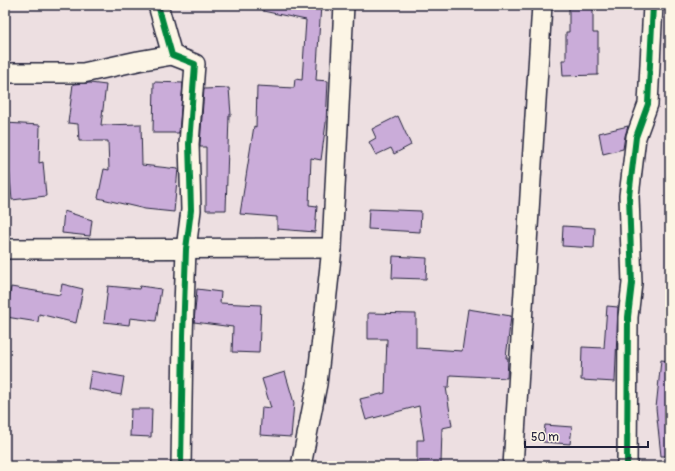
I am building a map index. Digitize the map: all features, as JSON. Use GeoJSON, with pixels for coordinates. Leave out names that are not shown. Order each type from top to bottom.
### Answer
{"type":"FeatureCollection","features":[{"type":"Feature","properties":{"kind":"street"},"geometry":{"type":"LineString","coordinates":[[158,5],[172,55]]}},
{"type":"Feature","properties":{"kind":"street"},"geometry":{"type":"LineString","coordinates":[[301,466],[317,384],[332,248],[344,5]]}},
{"type":"Feature","properties":{"kind":"street"},"geometry":{"type":"LineString","coordinates":[[513,466],[542,5]]}},
{"type":"Feature","properties":{"kind":"street"},"geometry":{"type":"LineString","coordinates":[[627,466],[628,317],[632,283],[629,196],[636,137],[648,104],[653,5]]}},
{"type":"Feature","properties":{"kind":"street"},"geometry":{"type":"LineString","coordinates":[[5,73],[83,73],[172,55],[195,64],[189,144],[191,210],[186,249],[181,466]]}},
{"type":"Feature","properties":{"kind":"street"},"geometry":{"type":"LineString","coordinates":[[5,249],[332,248]]}},
{"type":"Feature","properties":{"kind":"building"},"geometry":{"type":"Polygon","coordinates":[[[263,5],[321,5],[316,80],[328,81],[326,123],[321,160],[311,158],[309,205],[317,206],[315,232],[277,229],[277,217],[240,214],[254,126],[256,127],[257,86],[294,88],[295,79],[302,80],[306,20],[263,11],[263,5]]]}},
{"type":"Feature","properties":{"kind":"building"},"geometry":{"type":"Polygon","coordinates":[[[569,5],[593,5],[593,33],[598,33],[598,75],[563,76],[562,60],[566,60],[566,32],[569,32],[569,5]]]}},
{"type":"Feature","properties":{"kind":"building"},"geometry":{"type":"Polygon","coordinates":[[[154,82],[183,83],[179,133],[153,133],[154,82]]]}},
{"type":"Feature","properties":{"kind":"building"},"geometry":{"type":"Polygon","coordinates":[[[90,83],[106,85],[101,125],[141,124],[142,165],[178,169],[174,212],[145,209],[98,198],[104,169],[109,170],[108,141],[79,141],[78,124],[68,123],[73,84],[90,83]]]}},
{"type":"Feature","properties":{"kind":"building"},"geometry":{"type":"Polygon","coordinates":[[[229,88],[231,115],[229,115],[226,210],[206,210],[206,147],[200,147],[204,89],[229,88]]]}},
{"type":"Feature","properties":{"kind":"building"},"geometry":{"type":"Polygon","coordinates":[[[398,116],[411,145],[394,154],[391,148],[376,155],[369,142],[376,138],[372,129],[398,116]]]}},
{"type":"Feature","properties":{"kind":"building"},"geometry":{"type":"Polygon","coordinates":[[[5,123],[40,125],[39,163],[43,162],[46,196],[12,200],[7,145],[5,145],[5,123]]]}},
{"type":"Feature","properties":{"kind":"building"},"geometry":{"type":"Polygon","coordinates":[[[628,126],[623,149],[603,154],[599,133],[628,126]]]}},
{"type":"Feature","properties":{"kind":"building"},"geometry":{"type":"Polygon","coordinates":[[[369,209],[421,211],[420,232],[368,229],[369,209]]]}},
{"type":"Feature","properties":{"kind":"building"},"geometry":{"type":"Polygon","coordinates":[[[64,211],[92,220],[90,236],[62,233],[64,211]]]}},
{"type":"Feature","properties":{"kind":"building"},"geometry":{"type":"Polygon","coordinates":[[[563,226],[595,228],[594,248],[562,246],[563,226]]]}},
{"type":"Feature","properties":{"kind":"building"},"geometry":{"type":"Polygon","coordinates":[[[393,256],[427,258],[426,279],[392,278],[393,256]]]}},
{"type":"Feature","properties":{"kind":"building"},"geometry":{"type":"Polygon","coordinates":[[[62,284],[83,289],[76,323],[39,314],[38,322],[6,317],[11,287],[60,295],[62,284]]]}},
{"type":"Feature","properties":{"kind":"building"},"geometry":{"type":"Polygon","coordinates":[[[108,286],[139,289],[140,286],[161,289],[156,321],[130,318],[129,325],[104,322],[108,286]]]}},
{"type":"Feature","properties":{"kind":"building"},"geometry":{"type":"Polygon","coordinates":[[[197,289],[221,292],[220,303],[261,305],[259,353],[232,352],[233,327],[194,322],[197,289]]]}},
{"type":"Feature","properties":{"kind":"building"},"geometry":{"type":"Polygon","coordinates":[[[607,306],[618,307],[615,382],[581,380],[582,347],[604,348],[607,306]]]}},
{"type":"Feature","properties":{"kind":"building"},"geometry":{"type":"Polygon","coordinates":[[[468,309],[511,316],[506,358],[508,358],[507,378],[450,375],[449,387],[446,387],[452,426],[442,428],[441,464],[417,463],[417,440],[424,440],[419,406],[366,420],[360,399],[385,393],[387,339],[368,339],[368,313],[416,314],[416,348],[462,351],[468,309]]]}},
{"type":"Feature","properties":{"kind":"building"},"geometry":{"type":"Polygon","coordinates":[[[661,360],[670,361],[670,456],[661,456],[656,408],[661,360]]]}},
{"type":"Feature","properties":{"kind":"building"},"geometry":{"type":"Polygon","coordinates":[[[91,371],[124,377],[121,395],[88,389],[91,371]]]}},
{"type":"Feature","properties":{"kind":"building"},"geometry":{"type":"Polygon","coordinates":[[[285,372],[294,403],[291,437],[260,435],[262,407],[271,408],[262,379],[285,372]]]}},
{"type":"Feature","properties":{"kind":"building"},"geometry":{"type":"Polygon","coordinates":[[[131,409],[152,409],[151,437],[130,436],[131,409]]]}},
{"type":"Feature","properties":{"kind":"building"},"geometry":{"type":"Polygon","coordinates":[[[545,425],[572,427],[570,444],[543,442],[545,425]]]}},
{"type":"Feature","properties":{"kind":"cycle path"},"geometry":{"type":"LineString","coordinates":[[158,5],[172,55],[195,64],[189,144],[191,210],[186,249],[181,466]]}},
{"type":"Feature","properties":{"kind":"cycle path"},"geometry":{"type":"LineString","coordinates":[[627,466],[628,317],[632,283],[629,196],[636,137],[648,104],[653,5]]}}]}
